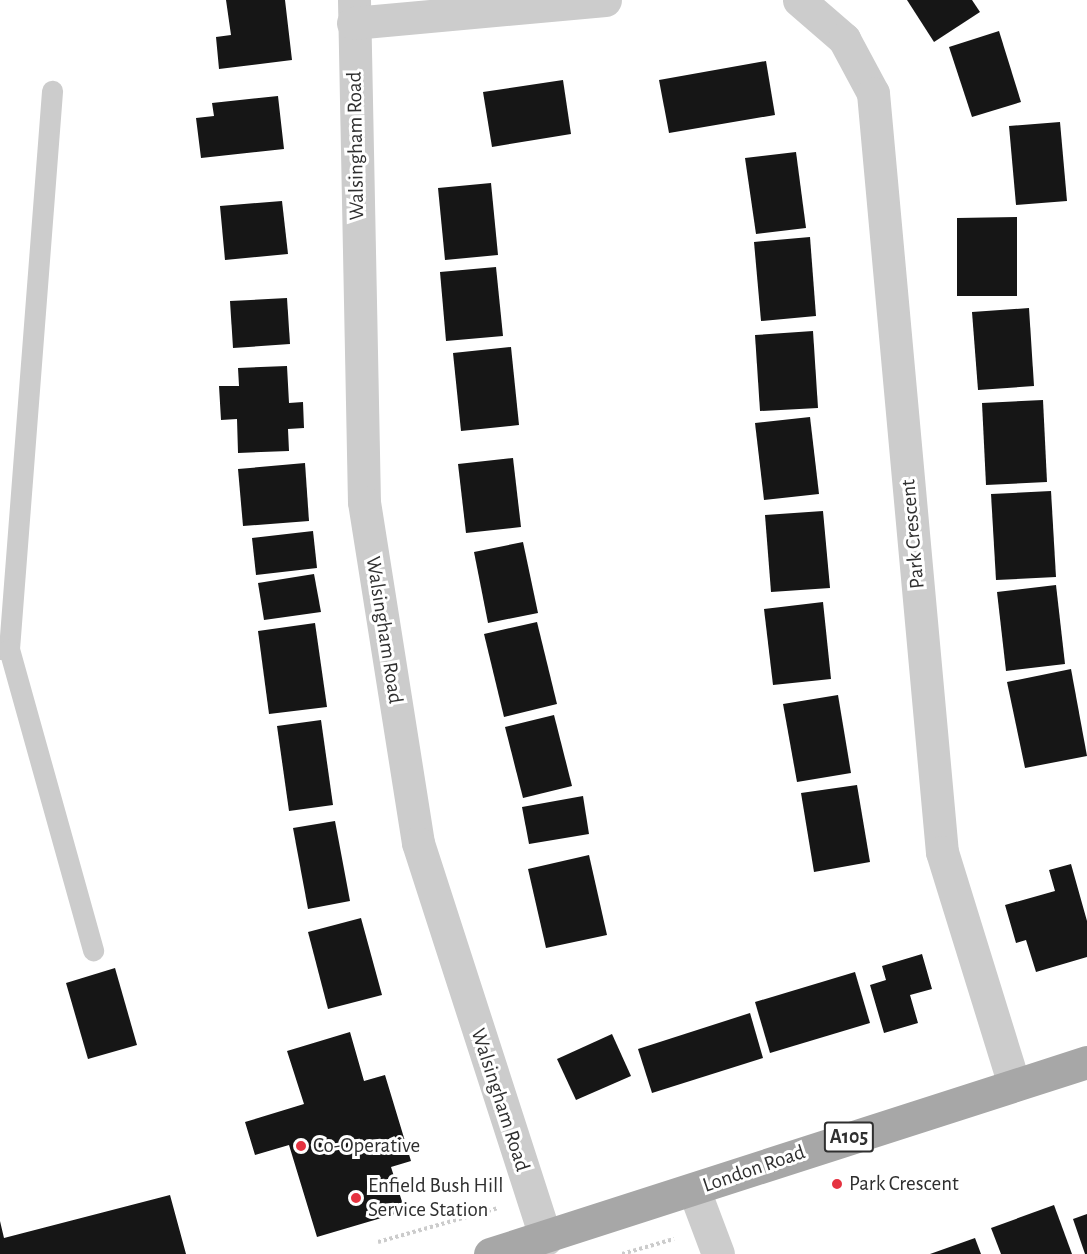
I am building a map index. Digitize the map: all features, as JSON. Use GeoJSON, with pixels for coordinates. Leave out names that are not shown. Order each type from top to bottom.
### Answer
{"type":"FeatureCollection","features":[{"type":"Feature","properties":{"kind":"main road","name":"London Road"},"geometry":{"type":"LineString","coordinates":[[490,1254],[546,1239],[1087,1062]]}},
{"type":"Feature","properties":{"kind":"street"},"geometry":{"type":"LineString","coordinates":[[354,11],[605,0]]}},
{"type":"Feature","properties":{"kind":"street","name":"Park Crescent"},"geometry":{"type":"LineString","coordinates":[[799,0],[844,39],[873,93],[942,852],[1014,1085]]}},
{"type":"Feature","properties":{"kind":"street","name":"Walsingham Road"},"geometry":{"type":"LineString","coordinates":[[354,11],[364,502],[418,843],[546,1239]]}},
{"type":"Feature","properties":{"kind":"street"},"geometry":{"type":"LineString","coordinates":[[694,1190],[714,1241]]}},
{"type":"Feature","properties":{"kind":"lane"},"geometry":{"type":"LineString","coordinates":[[52,91],[4,649],[93,950]]}},
{"type":"Feature","properties":{"kind":"path"},"geometry":{"type":"LineString","coordinates":[[378,1242],[497,1209],[504,1200],[530,1193]]}},
{"type":"Feature","properties":{"kind":"path"},"geometry":{"type":"LineString","coordinates":[[622,1254],[714,1241]]}},
{"type":"Feature","properties":{"kind":"building"},"geometry":{"type":"Polygon","coordinates":[[[226,0],[285,0],[292,60],[219,69],[216,37],[231,35],[226,0]]]}},
{"type":"Feature","properties":{"kind":"building"},"geometry":{"type":"Polygon","coordinates":[[[907,0],[972,0],[980,12],[934,42],[907,0]]]}},
{"type":"Feature","properties":{"kind":"building"},"geometry":{"type":"Polygon","coordinates":[[[999,31],[1021,102],[972,117],[949,47],[999,31]]]}},
{"type":"Feature","properties":{"kind":"building"},"geometry":{"type":"Polygon","coordinates":[[[766,61],[775,115],[669,133],[659,80],[766,61]]]}},
{"type":"Feature","properties":{"kind":"building"},"geometry":{"type":"Polygon","coordinates":[[[563,80],[571,134],[492,147],[483,92],[563,80]]]}},
{"type":"Feature","properties":{"kind":"building"},"geometry":{"type":"Polygon","coordinates":[[[278,96],[284,149],[201,158],[196,118],[214,116],[212,103],[278,96]]]}},
{"type":"Feature","properties":{"kind":"building"},"geometry":{"type":"Polygon","coordinates":[[[1060,122],[1067,201],[1016,205],[1009,126],[1060,122]]]}},
{"type":"Feature","properties":{"kind":"building"},"geometry":{"type":"Polygon","coordinates":[[[796,152],[806,228],[756,234],[745,158],[796,152]]]}},
{"type":"Feature","properties":{"kind":"building"},"geometry":{"type":"Polygon","coordinates":[[[491,183],[498,255],[445,260],[438,188],[491,183]]]}},
{"type":"Feature","properties":{"kind":"building"},"geometry":{"type":"Polygon","coordinates":[[[282,201],[288,254],[225,260],[220,206],[282,201]]]}},
{"type":"Feature","properties":{"kind":"building"},"geometry":{"type":"Polygon","coordinates":[[[1017,217],[1017,296],[957,296],[957,218],[1017,217]]]}},
{"type":"Feature","properties":{"kind":"building"},"geometry":{"type":"Polygon","coordinates":[[[810,237],[816,316],[761,321],[754,242],[810,237]]]}},
{"type":"Feature","properties":{"kind":"building"},"geometry":{"type":"Polygon","coordinates":[[[496,267],[503,336],[446,341],[440,272],[496,267]]]}},
{"type":"Feature","properties":{"kind":"building"},"geometry":{"type":"Polygon","coordinates":[[[287,298],[290,344],[233,348],[230,301],[287,298]]]}},
{"type":"Feature","properties":{"kind":"building"},"geometry":{"type":"Polygon","coordinates":[[[1029,308],[1034,386],[978,390],[972,312],[1029,308]]]}},
{"type":"Feature","properties":{"kind":"building"},"geometry":{"type":"Polygon","coordinates":[[[813,331],[818,408],[760,411],[755,335],[813,331]]]}},
{"type":"Feature","properties":{"kind":"building"},"geometry":{"type":"Polygon","coordinates":[[[511,347],[519,425],[461,431],[453,353],[511,347]]]}},
{"type":"Feature","properties":{"kind":"building"},"geometry":{"type":"Polygon","coordinates":[[[287,366],[289,403],[303,402],[304,428],[288,429],[289,451],[238,453],[237,419],[221,420],[219,386],[239,386],[238,368],[287,366]]]}},
{"type":"Feature","properties":{"kind":"building"},"geometry":{"type":"Polygon","coordinates":[[[1043,400],[1047,482],[986,485],[982,403],[1043,400]]]}},
{"type":"Feature","properties":{"kind":"building"},"geometry":{"type":"Polygon","coordinates":[[[810,417],[819,494],[764,500],[755,423],[810,417]]]}},
{"type":"Feature","properties":{"kind":"building"},"geometry":{"type":"Polygon","coordinates":[[[513,458],[521,527],[466,533],[458,464],[513,458]]]}},
{"type":"Feature","properties":{"kind":"building"},"geometry":{"type":"Polygon","coordinates":[[[305,463],[309,521],[243,526],[238,469],[305,463]]]}},
{"type":"Feature","properties":{"kind":"building"},"geometry":{"type":"Polygon","coordinates":[[[1051,491],[1056,577],[996,580],[991,494],[1051,491]]]}},
{"type":"Feature","properties":{"kind":"building"},"geometry":{"type":"Polygon","coordinates":[[[823,511],[830,588],[771,592],[765,515],[823,511]]]}},
{"type":"Feature","properties":{"kind":"building"},"geometry":{"type":"Polygon","coordinates":[[[313,531],[317,568],[256,575],[252,538],[313,531]]]}},
{"type":"Feature","properties":{"kind":"building"},"geometry":{"type":"Polygon","coordinates":[[[523,542],[538,613],[488,623],[474,552],[523,542]]]}},
{"type":"Feature","properties":{"kind":"building"},"geometry":{"type":"Polygon","coordinates":[[[314,574],[321,612],[264,620],[258,583],[314,574]]]}},
{"type":"Feature","properties":{"kind":"building"},"geometry":{"type":"Polygon","coordinates":[[[1056,585],[1065,664],[1006,671],[997,592],[1056,585]]]}},
{"type":"Feature","properties":{"kind":"building"},"geometry":{"type":"Polygon","coordinates":[[[823,602],[831,679],[773,685],[764,609],[823,602]]]}},
{"type":"Feature","properties":{"kind":"building"},"geometry":{"type":"Polygon","coordinates":[[[537,622],[557,704],[504,717],[484,634],[537,622]]]}},
{"type":"Feature","properties":{"kind":"building"},"geometry":{"type":"Polygon","coordinates":[[[315,623],[327,707],[269,714],[258,631],[315,623]]]}},
{"type":"Feature","properties":{"kind":"building"},"geometry":{"type":"Polygon","coordinates":[[[1071,669],[1087,756],[1025,768],[1007,682],[1071,669]]]}},
{"type":"Feature","properties":{"kind":"building"},"geometry":{"type":"Polygon","coordinates":[[[838,695],[851,773],[797,782],[783,704],[838,695]]]}},
{"type":"Feature","properties":{"kind":"building"},"geometry":{"type":"Polygon","coordinates":[[[554,715],[572,786],[523,798],[505,727],[554,715]]]}},
{"type":"Feature","properties":{"kind":"building"},"geometry":{"type":"Polygon","coordinates":[[[321,720],[333,805],[289,811],[277,726],[321,720]]]}},
{"type":"Feature","properties":{"kind":"building"},"geometry":{"type":"Polygon","coordinates":[[[857,785],[870,862],[814,872],[801,793],[857,785]]]}},
{"type":"Feature","properties":{"kind":"building"},"geometry":{"type":"Polygon","coordinates":[[[583,796],[589,834],[529,844],[522,807],[583,796]]]}},
{"type":"Feature","properties":{"kind":"building"},"geometry":{"type":"Polygon","coordinates":[[[335,821],[350,901],[308,909],[293,828],[335,821]]]}},
{"type":"Feature","properties":{"kind":"building"},"geometry":{"type":"Polygon","coordinates":[[[589,855],[607,935],[546,948],[528,869],[589,855]]]}},
{"type":"Feature","properties":{"kind":"building"},"geometry":{"type":"Polygon","coordinates":[[[1071,864],[1087,921],[1087,957],[1036,972],[1026,940],[1016,943],[1005,905],[1055,891],[1049,870],[1071,864]]]}},
{"type":"Feature","properties":{"kind":"building"},"geometry":{"type":"Polygon","coordinates":[[[361,918],[382,995],[328,1009],[308,932],[361,918]]]}},
{"type":"Feature","properties":{"kind":"building"},"geometry":{"type":"Polygon","coordinates":[[[922,954],[932,989],[910,995],[918,1023],[884,1033],[870,985],[886,980],[882,966],[922,954]]]}},
{"type":"Feature","properties":{"kind":"building"},"geometry":{"type":"Polygon","coordinates":[[[115,968],[137,1045],[88,1059],[66,983],[115,968]]]}},
{"type":"Feature","properties":{"kind":"building"},"geometry":{"type":"Polygon","coordinates":[[[855,972],[870,1023],[770,1053],[755,1002],[855,972]]]}},
{"type":"Feature","properties":{"kind":"building"},"geometry":{"type":"Polygon","coordinates":[[[750,1013],[763,1058],[652,1093],[638,1049],[750,1013]]]}},
{"type":"Feature","properties":{"kind":"building"},"geometry":{"type":"Polygon","coordinates":[[[350,1032],[364,1081],[385,1075],[411,1161],[391,1167],[405,1211],[317,1237],[289,1145],[255,1155],[245,1122],[304,1104],[287,1051],[350,1032]]]}},
{"type":"Feature","properties":{"kind":"building"},"geometry":{"type":"Polygon","coordinates":[[[612,1034],[631,1076],[576,1100],[557,1059],[612,1034]]]}},
{"type":"Feature","properties":{"kind":"building"},"geometry":{"type":"Polygon","coordinates":[[[170,1195],[186,1254],[0,1254],[0,1221],[4,1238],[170,1195]]]}},
{"type":"Feature","properties":{"kind":"building"},"geometry":{"type":"Polygon","coordinates":[[[1054,1205],[1072,1254],[1001,1254],[991,1228],[1054,1205]]]}},
{"type":"Feature","properties":{"kind":"building"},"geometry":{"type":"Polygon","coordinates":[[[1087,1214],[1087,1254],[1085,1254],[1073,1219],[1087,1214]]]}},
{"type":"Feature","properties":{"kind":"building"},"geometry":{"type":"Polygon","coordinates":[[[975,1238],[981,1254],[930,1254],[975,1238]]]}},
{"type":"Feature","properties":{"kind":"place","name":"Co-Operative"},"geometry":{"type":"Point","coordinates":[301,1146]}},
{"type":"Feature","properties":{"kind":"place","name":"Park Crescent"},"geometry":{"type":"Point","coordinates":[837,1184]}},
{"type":"Feature","properties":{"kind":"place","name":"Enfield Bush Hill Service Station"},"geometry":{"type":"Point","coordinates":[356,1198]}}]}
